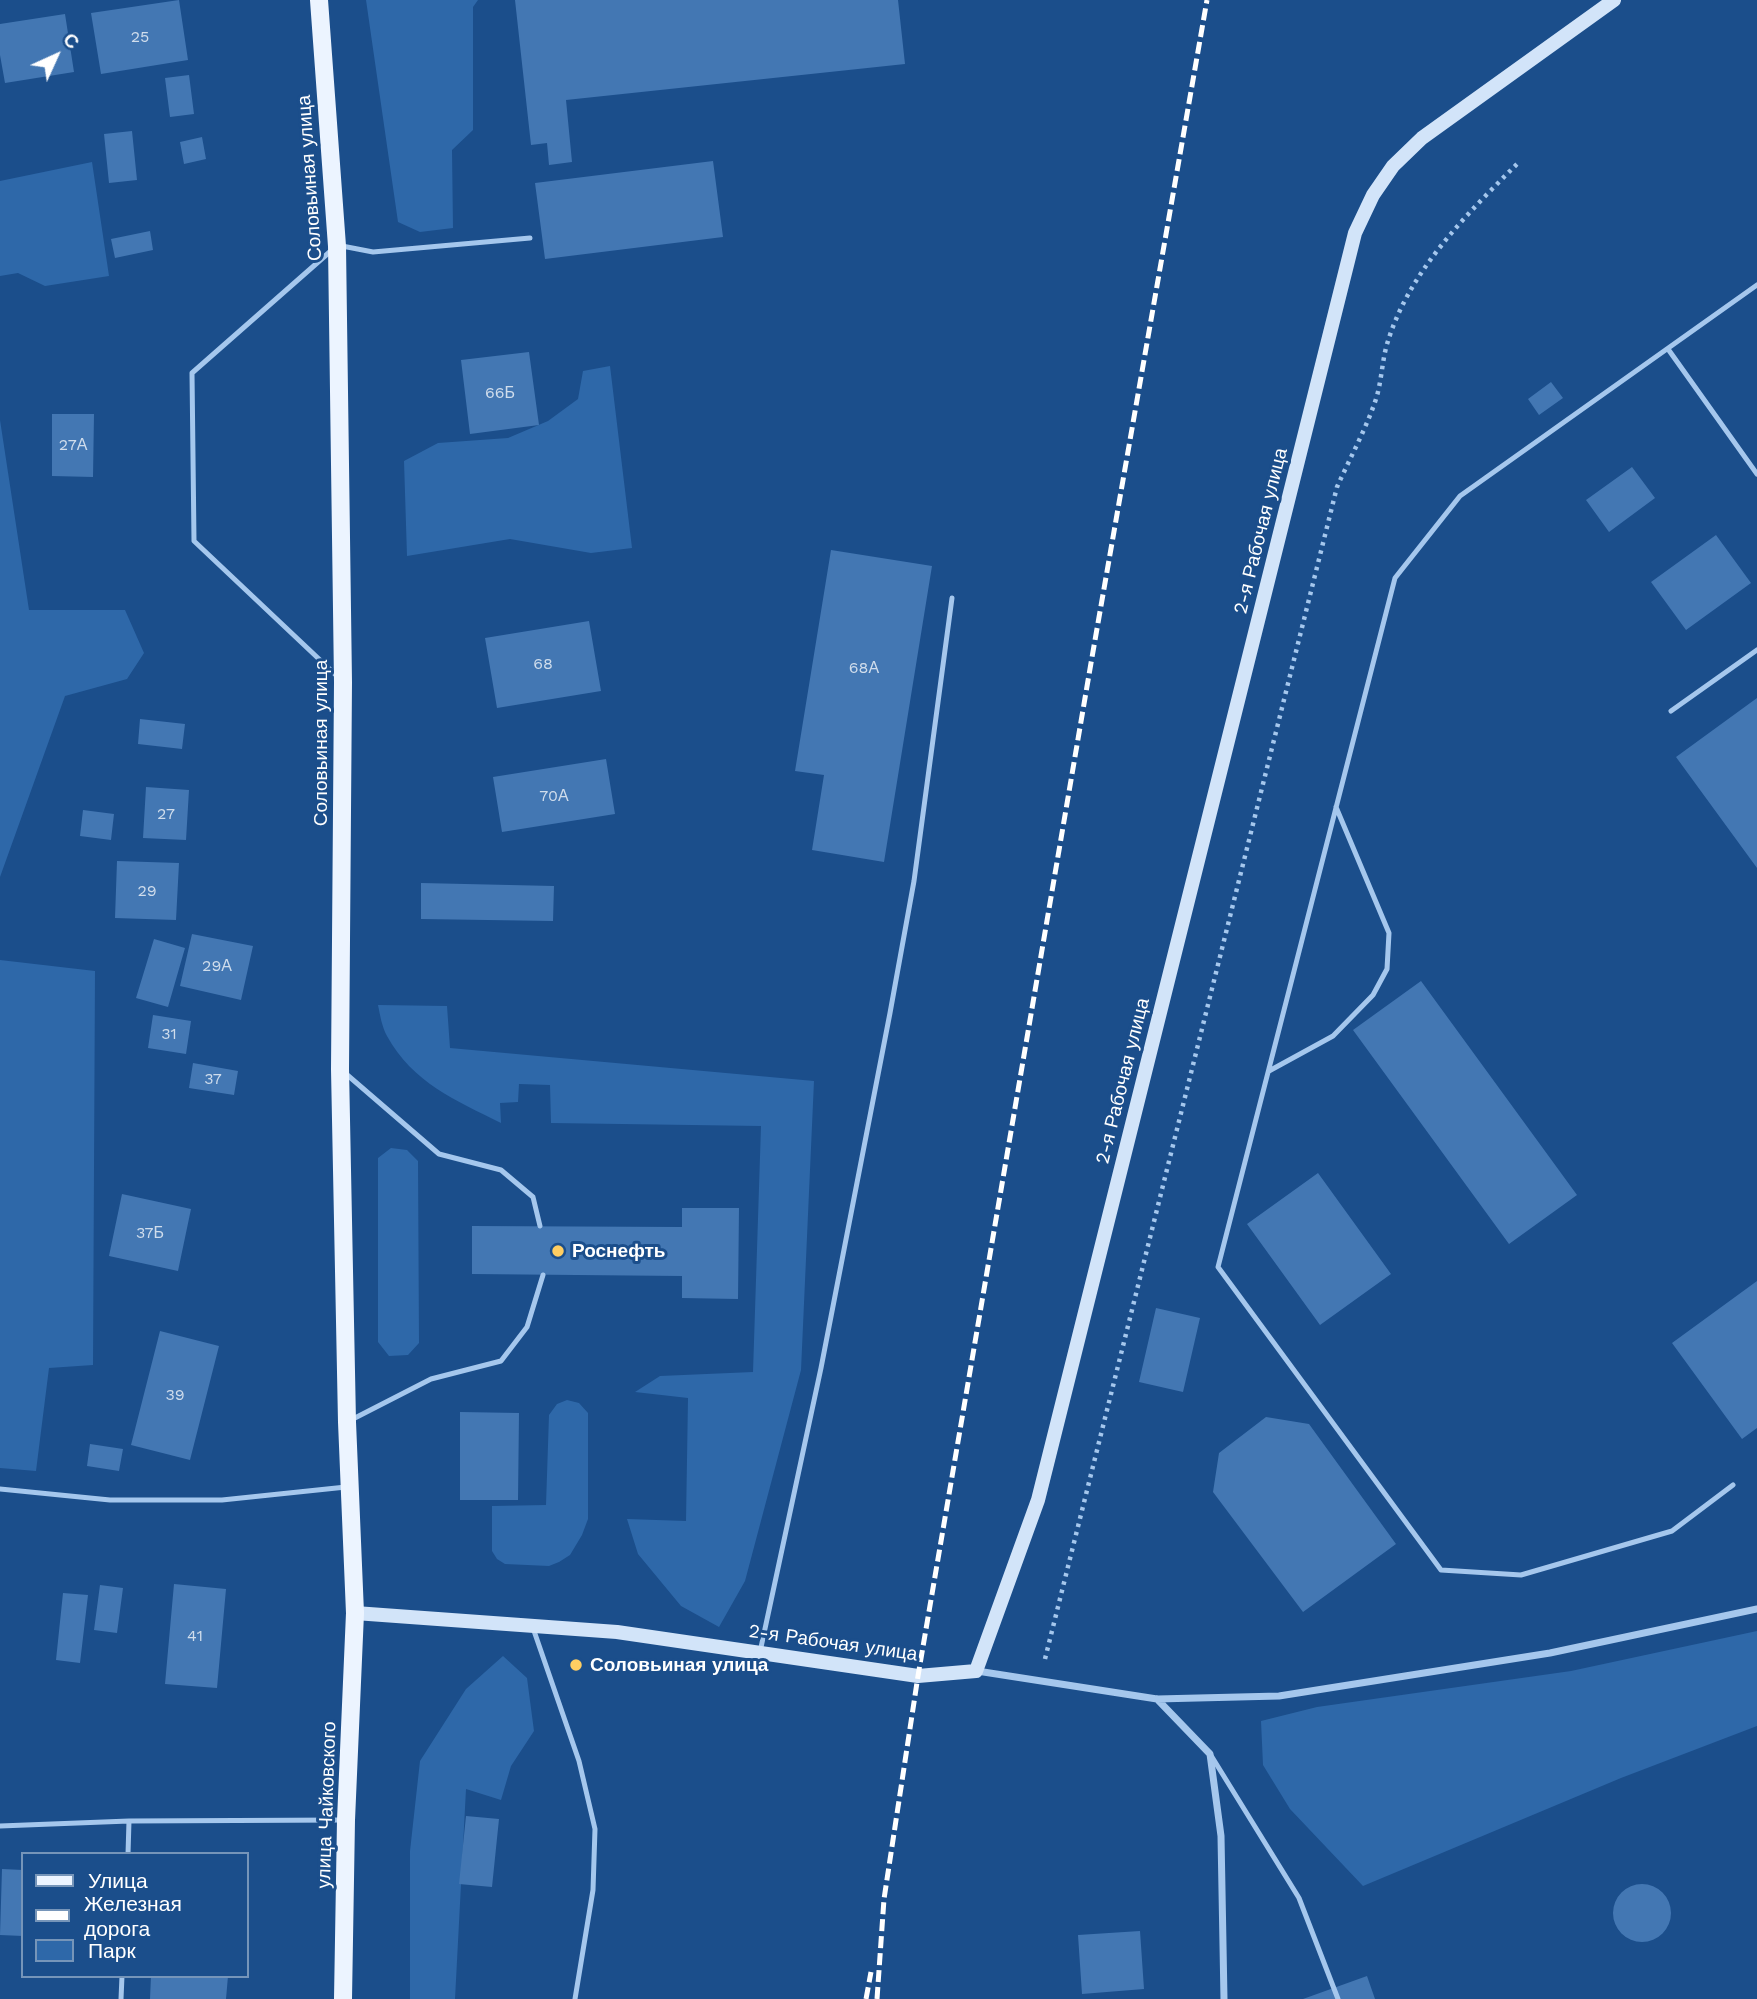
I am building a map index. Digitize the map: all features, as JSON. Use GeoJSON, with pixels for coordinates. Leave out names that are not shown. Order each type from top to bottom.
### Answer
{"type":"FeatureCollection","features":[{"type":"Feature","properties":{"kind":"main road","name":"Соловьиная улица"},"geometry":{"type":"LineString","coordinates":[[319,0],[337,246],[343,681],[340,1069],[347,1422],[355,1613]]}},
{"type":"Feature","properties":{"kind":"main road","name":"2-я Рабочая улица"},"geometry":{"type":"LineString","coordinates":[[355,1613],[617,1632],[918,1676],[976,1671],[1038,1500],[1355,233],[1373,195],[1394,166],[1422,138],[1614,0]]}},
{"type":"Feature","properties":{"kind":"main road","name":"улица Чайковского"},"geometry":{"type":"LineString","coordinates":[[343,1999],[346,1820],[355,1613]]}},
{"type":"Feature","properties":{"kind":"street"},"geometry":{"type":"LineString","coordinates":[[976,1671],[1157,1699],[1279,1696],[1550,1653],[1757,1608]]}},
{"type":"Feature","properties":{"kind":"street"},"geometry":{"type":"LineString","coordinates":[[1157,1699],[1210,1754],[1221,1836],[1224,1999]]}},
{"type":"Feature","properties":{"kind":"lane"},"geometry":{"type":"LineString","coordinates":[[343,681],[194,541],[192,373],[337,246],[373,252],[530,238]]}},
{"type":"Feature","properties":{"kind":"lane"},"geometry":{"type":"LineString","coordinates":[[1733,1485],[1672,1531],[1521,1575],[1441,1570],[1218,1267],[1395,578],[1460,496],[1757,285]]}},
{"type":"Feature","properties":{"kind":"lane"},"geometry":{"type":"LineString","coordinates":[[1668,349],[1757,474]]}},
{"type":"Feature","properties":{"kind":"lane"},"geometry":{"type":"LineString","coordinates":[[760,1653],[821,1368],[914,881],[952,598]]}},
{"type":"Feature","properties":{"kind":"lane"},"geometry":{"type":"LineString","coordinates":[[1671,712],[1757,650]]}},
{"type":"Feature","properties":{"kind":"lane"},"geometry":{"type":"LineString","coordinates":[[1268,1072],[1333,1036],[1373,995],[1387,969],[1389,933],[1336,807]]}},
{"type":"Feature","properties":{"kind":"lane"},"geometry":{"type":"LineString","coordinates":[[340,1069],[439,1154],[501,1170],[533,1197],[540,1226]]}},
{"type":"Feature","properties":{"kind":"lane"},"geometry":{"type":"LineString","coordinates":[[347,1422],[431,1379],[501,1361],[527,1327],[542,1275]]}},
{"type":"Feature","properties":{"kind":"lane"},"geometry":{"type":"LineString","coordinates":[[0,1489],[110,1500],[222,1500],[350,1487]]}},
{"type":"Feature","properties":{"kind":"lane"},"geometry":{"type":"LineString","coordinates":[[532,1626],[579,1761],[595,1829],[593,1890],[575,1999]]}},
{"type":"Feature","properties":{"kind":"lane"},"geometry":{"type":"LineString","coordinates":[[1210,1754],[1299,1898],[1338,1999]]}},
{"type":"Feature","properties":{"kind":"lane"},"geometry":{"type":"LineString","coordinates":[[0,1826],[129,1821],[346,1820]]}},
{"type":"Feature","properties":{"kind":"lane"},"geometry":{"type":"LineString","coordinates":[[128,1852],[129,1821]]}},
{"type":"Feature","properties":{"kind":"lane"},"geometry":{"type":"LineString","coordinates":[[121,1999],[122,1978]]}},
{"type":"Feature","properties":{"kind":"path"},"geometry":{"type":"LineString","coordinates":[[1039,1681],[1337,488],[1376,399],[1388,341],[1416,282],[1471,210],[1517,164]]}},
{"type":"Feature","properties":{"kind":"green space"},"geometry":{"type":"Polygon","coordinates":[[[366,0],[478,0],[473,7],[473,130],[452,150],[453,228],[420,232],[398,222],[366,0]]]}},
{"type":"Feature","properties":{"kind":"green space"},"geometry":{"type":"Polygon","coordinates":[[[92,162],[109,276],[45,286],[18,273],[0,276],[0,181],[92,162]]]}},
{"type":"Feature","properties":{"kind":"green space"},"geometry":{"type":"Polygon","coordinates":[[[610,366],[632,548],[591,553],[510,539],[407,556],[404,461],[438,443],[508,438],[548,421],[578,399],[583,371],[610,366]]]}},
{"type":"Feature","properties":{"kind":"green space"},"geometry":{"type":"Polygon","coordinates":[[[0,420],[29,610],[125,610],[144,653],[127,679],[65,696],[0,877],[0,420]]]}},
{"type":"Feature","properties":{"kind":"green space"},"geometry":{"type":"Polygon","coordinates":[[[0,960],[95,971],[93,1365],[49,1368],[36,1471],[0,1468],[0,960]]]}},
{"type":"Feature","properties":{"kind":"green space"},"geometry":{"type":"Polygon","coordinates":[[[378,1005],[447,1006],[450,1048],[814,1081],[801,1370],[745,1581],[719,1627],[681,1606],[638,1554],[627,1519],[686,1521],[688,1398],[635,1392],[660,1376],[753,1372],[761,1126],[551,1123],[550,1085],[519,1084],[518,1102],[500,1103],[501,1123],[436,1088],[409,1066],[387,1036],[378,1005]]]}},
{"type":"Feature","properties":{"kind":"green space"},"geometry":{"type":"Polygon","coordinates":[[[391,1148],[407,1150],[418,1161],[419,1343],[408,1355],[389,1356],[378,1342],[378,1158],[391,1148]]]}},
{"type":"Feature","properties":{"kind":"green space"},"geometry":{"type":"Polygon","coordinates":[[[567,1400],[579,1403],[588,1413],[588,1519],[582,1535],[570,1555],[549,1566],[505,1564],[497,1559],[492,1551],[492,1506],[546,1505],[549,1415],[557,1404],[567,1400]]]}},
{"type":"Feature","properties":{"kind":"green space"},"geometry":{"type":"Polygon","coordinates":[[[1757,1631],[1757,1726],[1621,1778],[1363,1886],[1290,1809],[1263,1765],[1261,1721],[1317,1707],[1571,1671],[1757,1631]]]}},
{"type":"Feature","properties":{"kind":"green space"},"geometry":{"type":"Polygon","coordinates":[[[503,1656],[527,1678],[534,1731],[511,1766],[501,1800],[466,1789],[455,1999],[410,1999],[410,1851],[420,1761],[466,1689],[503,1656]]]}},
{"type":"Feature","properties":{"kind":"building"},"geometry":{"type":"Polygon","coordinates":[[[179,0],[188,60],[101,74],[91,13],[179,0]]]}},
{"type":"Feature","properties":{"kind":"building"},"geometry":{"type":"Polygon","coordinates":[[[515,0],[898,0],[905,64],[566,100],[572,162],[549,165],[547,143],[531,145],[515,0]]]}},
{"type":"Feature","properties":{"kind":"building"},"geometry":{"type":"Polygon","coordinates":[[[65,14],[74,72],[5,83],[0,55],[0,24],[65,14]]]}},
{"type":"Feature","properties":{"kind":"building"},"geometry":{"type":"Polygon","coordinates":[[[189,75],[194,114],[170,117],[165,78],[189,75]]]}},
{"type":"Feature","properties":{"kind":"building"},"geometry":{"type":"Polygon","coordinates":[[[132,131],[137,180],[109,183],[104,134],[132,131]]]}},
{"type":"Feature","properties":{"kind":"building"},"geometry":{"type":"Polygon","coordinates":[[[202,137],[206,159],[184,164],[180,142],[202,137]]]}},
{"type":"Feature","properties":{"kind":"building"},"geometry":{"type":"Polygon","coordinates":[[[713,161],[723,237],[545,259],[535,183],[713,161]]]}},
{"type":"Feature","properties":{"kind":"building"},"geometry":{"type":"Polygon","coordinates":[[[150,231],[153,250],[115,258],[111,239],[150,231]]]}},
{"type":"Feature","properties":{"kind":"building"},"geometry":{"type":"Polygon","coordinates":[[[529,352],[539,425],[470,434],[461,360],[529,352]]]}},
{"type":"Feature","properties":{"kind":"building"},"geometry":{"type":"Polygon","coordinates":[[[1551,382],[1563,398],[1539,415],[1528,399],[1551,382]]]}},
{"type":"Feature","properties":{"kind":"building"},"geometry":{"type":"Polygon","coordinates":[[[52,414],[94,414],[93,477],[52,476],[52,414]]]}},
{"type":"Feature","properties":{"kind":"building"},"geometry":{"type":"Polygon","coordinates":[[[1632,467],[1655,498],[1609,532],[1586,500],[1632,467]]]}},
{"type":"Feature","properties":{"kind":"building"},"geometry":{"type":"Polygon","coordinates":[[[1716,535],[1751,583],[1686,630],[1651,582],[1716,535]]]}},
{"type":"Feature","properties":{"kind":"building"},"geometry":{"type":"Polygon","coordinates":[[[831,550],[932,566],[884,862],[812,850],[824,775],[795,771],[831,550]]]}},
{"type":"Feature","properties":{"kind":"building"},"geometry":{"type":"Polygon","coordinates":[[[589,621],[601,691],[497,708],[485,638],[589,621]]]}},
{"type":"Feature","properties":{"kind":"building"},"geometry":{"type":"Polygon","coordinates":[[[1757,698],[1757,868],[1676,757],[1757,698]]]}},
{"type":"Feature","properties":{"kind":"building"},"geometry":{"type":"Polygon","coordinates":[[[140,719],[185,724],[182,749],[138,744],[140,719]]]}},
{"type":"Feature","properties":{"kind":"building"},"geometry":{"type":"Polygon","coordinates":[[[606,759],[615,814],[502,832],[493,777],[606,759]]]}},
{"type":"Feature","properties":{"kind":"building"},"geometry":{"type":"Polygon","coordinates":[[[146,787],[189,790],[186,840],[143,838],[146,787]]]}},
{"type":"Feature","properties":{"kind":"building"},"geometry":{"type":"Polygon","coordinates":[[[83,810],[114,814],[111,840],[80,836],[83,810]]]}},
{"type":"Feature","properties":{"kind":"building"},"geometry":{"type":"Polygon","coordinates":[[[117,861],[179,863],[176,920],[115,918],[117,861]]]}},
{"type":"Feature","properties":{"kind":"building"},"geometry":{"type":"Polygon","coordinates":[[[421,883],[554,886],[553,921],[421,919],[421,883]]]}},
{"type":"Feature","properties":{"kind":"building"},"geometry":{"type":"Polygon","coordinates":[[[192,934],[253,946],[241,1000],[180,986],[192,934]]]}},
{"type":"Feature","properties":{"kind":"building"},"geometry":{"type":"Polygon","coordinates":[[[154,939],[185,948],[168,1007],[136,998],[154,939]]]}},
{"type":"Feature","properties":{"kind":"building"},"geometry":{"type":"Polygon","coordinates":[[[1421,981],[1577,1195],[1509,1244],[1353,1030],[1421,981]]]}},
{"type":"Feature","properties":{"kind":"building"},"geometry":{"type":"Polygon","coordinates":[[[153,1015],[191,1021],[186,1054],[148,1048],[153,1015]]]}},
{"type":"Feature","properties":{"kind":"building"},"geometry":{"type":"Polygon","coordinates":[[[193,1063],[238,1071],[234,1095],[189,1088],[193,1063]]]}},
{"type":"Feature","properties":{"kind":"building"},"geometry":{"type":"Polygon","coordinates":[[[1318,1173],[1391,1274],[1320,1325],[1247,1224],[1318,1173]]]}},
{"type":"Feature","properties":{"kind":"building"},"geometry":{"type":"Polygon","coordinates":[[[122,1194],[191,1209],[178,1271],[109,1256],[122,1194]]]}},
{"type":"Feature","properties":{"kind":"building"},"geometry":{"type":"Polygon","coordinates":[[[682,1208],[739,1208],[738,1299],[682,1298],[682,1276],[472,1274],[472,1226],[682,1227],[682,1208]]]}},
{"type":"Feature","properties":{"kind":"building"},"geometry":{"type":"Polygon","coordinates":[[[1757,1281],[1757,1428],[1742,1439],[1672,1343],[1757,1281]]]}},
{"type":"Feature","properties":{"kind":"building"},"geometry":{"type":"Polygon","coordinates":[[[1156,1308],[1200,1318],[1183,1392],[1139,1382],[1156,1308]]]}},
{"type":"Feature","properties":{"kind":"building"},"geometry":{"type":"Polygon","coordinates":[[[160,1331],[219,1346],[190,1460],[131,1445],[160,1331]]]}},
{"type":"Feature","properties":{"kind":"building"},"geometry":{"type":"Polygon","coordinates":[[[460,1412],[519,1413],[518,1500],[460,1500],[460,1412]]]}},
{"type":"Feature","properties":{"kind":"building"},"geometry":{"type":"Polygon","coordinates":[[[1266,1417],[1309,1424],[1396,1544],[1303,1612],[1213,1492],[1219,1453],[1266,1417]]]}},
{"type":"Feature","properties":{"kind":"building"},"geometry":{"type":"Polygon","coordinates":[[[90,1444],[123,1449],[119,1471],[87,1466],[90,1444]]]}},
{"type":"Feature","properties":{"kind":"building"},"geometry":{"type":"Polygon","coordinates":[[[174,1584],[226,1589],[217,1688],[165,1684],[174,1584]]]}},
{"type":"Feature","properties":{"kind":"building"},"geometry":{"type":"Polygon","coordinates":[[[100,1585],[123,1588],[117,1633],[94,1630],[100,1585]]]}},
{"type":"Feature","properties":{"kind":"building"},"geometry":{"type":"Polygon","coordinates":[[[63,1593],[88,1595],[80,1663],[56,1660],[63,1593]]]}},
{"type":"Feature","properties":{"kind":"building"},"geometry":{"type":"Polygon","coordinates":[[[466,1816],[499,1819],[492,1887],[459,1884],[466,1816]]]}},
{"type":"Feature","properties":{"kind":"building"},"geometry":{"type":"Polygon","coordinates":[[[2,1869],[21,1870],[21,1936],[0,1935],[2,1869]]]}},
{"type":"Feature","properties":{"kind":"building"},"geometry":{"type":"Polygon","coordinates":[[[1636,1884],[1648,1884],[1663,1892],[1671,1907],[1671,1919],[1663,1934],[1648,1942],[1636,1942],[1621,1934],[1613,1919],[1613,1907],[1621,1892],[1636,1884]]]}},
{"type":"Feature","properties":{"kind":"building"},"geometry":{"type":"Polygon","coordinates":[[[1140,1931],[1144,1989],[1082,1994],[1078,1935],[1140,1931]]]}},
{"type":"Feature","properties":{"kind":"building"},"geometry":{"type":"Polygon","coordinates":[[[1367,1976],[1375,1999],[1303,1999],[1367,1976]]]}},
{"type":"Feature","properties":{"kind":"building"},"geometry":{"type":"Polygon","coordinates":[[[151,1978],[228,1978],[226,1999],[150,1999],[151,1978]]]}},
{"type":"Feature","properties":{"kind":"railway"},"geometry":{"type":"LineString","coordinates":[[877,1999],[884,1899],[918,1676],[1207,0]]}},
{"type":"Feature","properties":{"kind":"railway"},"geometry":{"type":"LineString","coordinates":[[866,1999],[871,1972]]}},
{"type":"Feature","properties":{"kind":"place","name":"Роснефть"},"geometry":{"type":"Point","coordinates":[558,1251]}},
{"type":"Feature","properties":{"kind":"place","name":"Соловьиная улица"},"geometry":{"type":"Point","coordinates":[576,1665]}}]}
